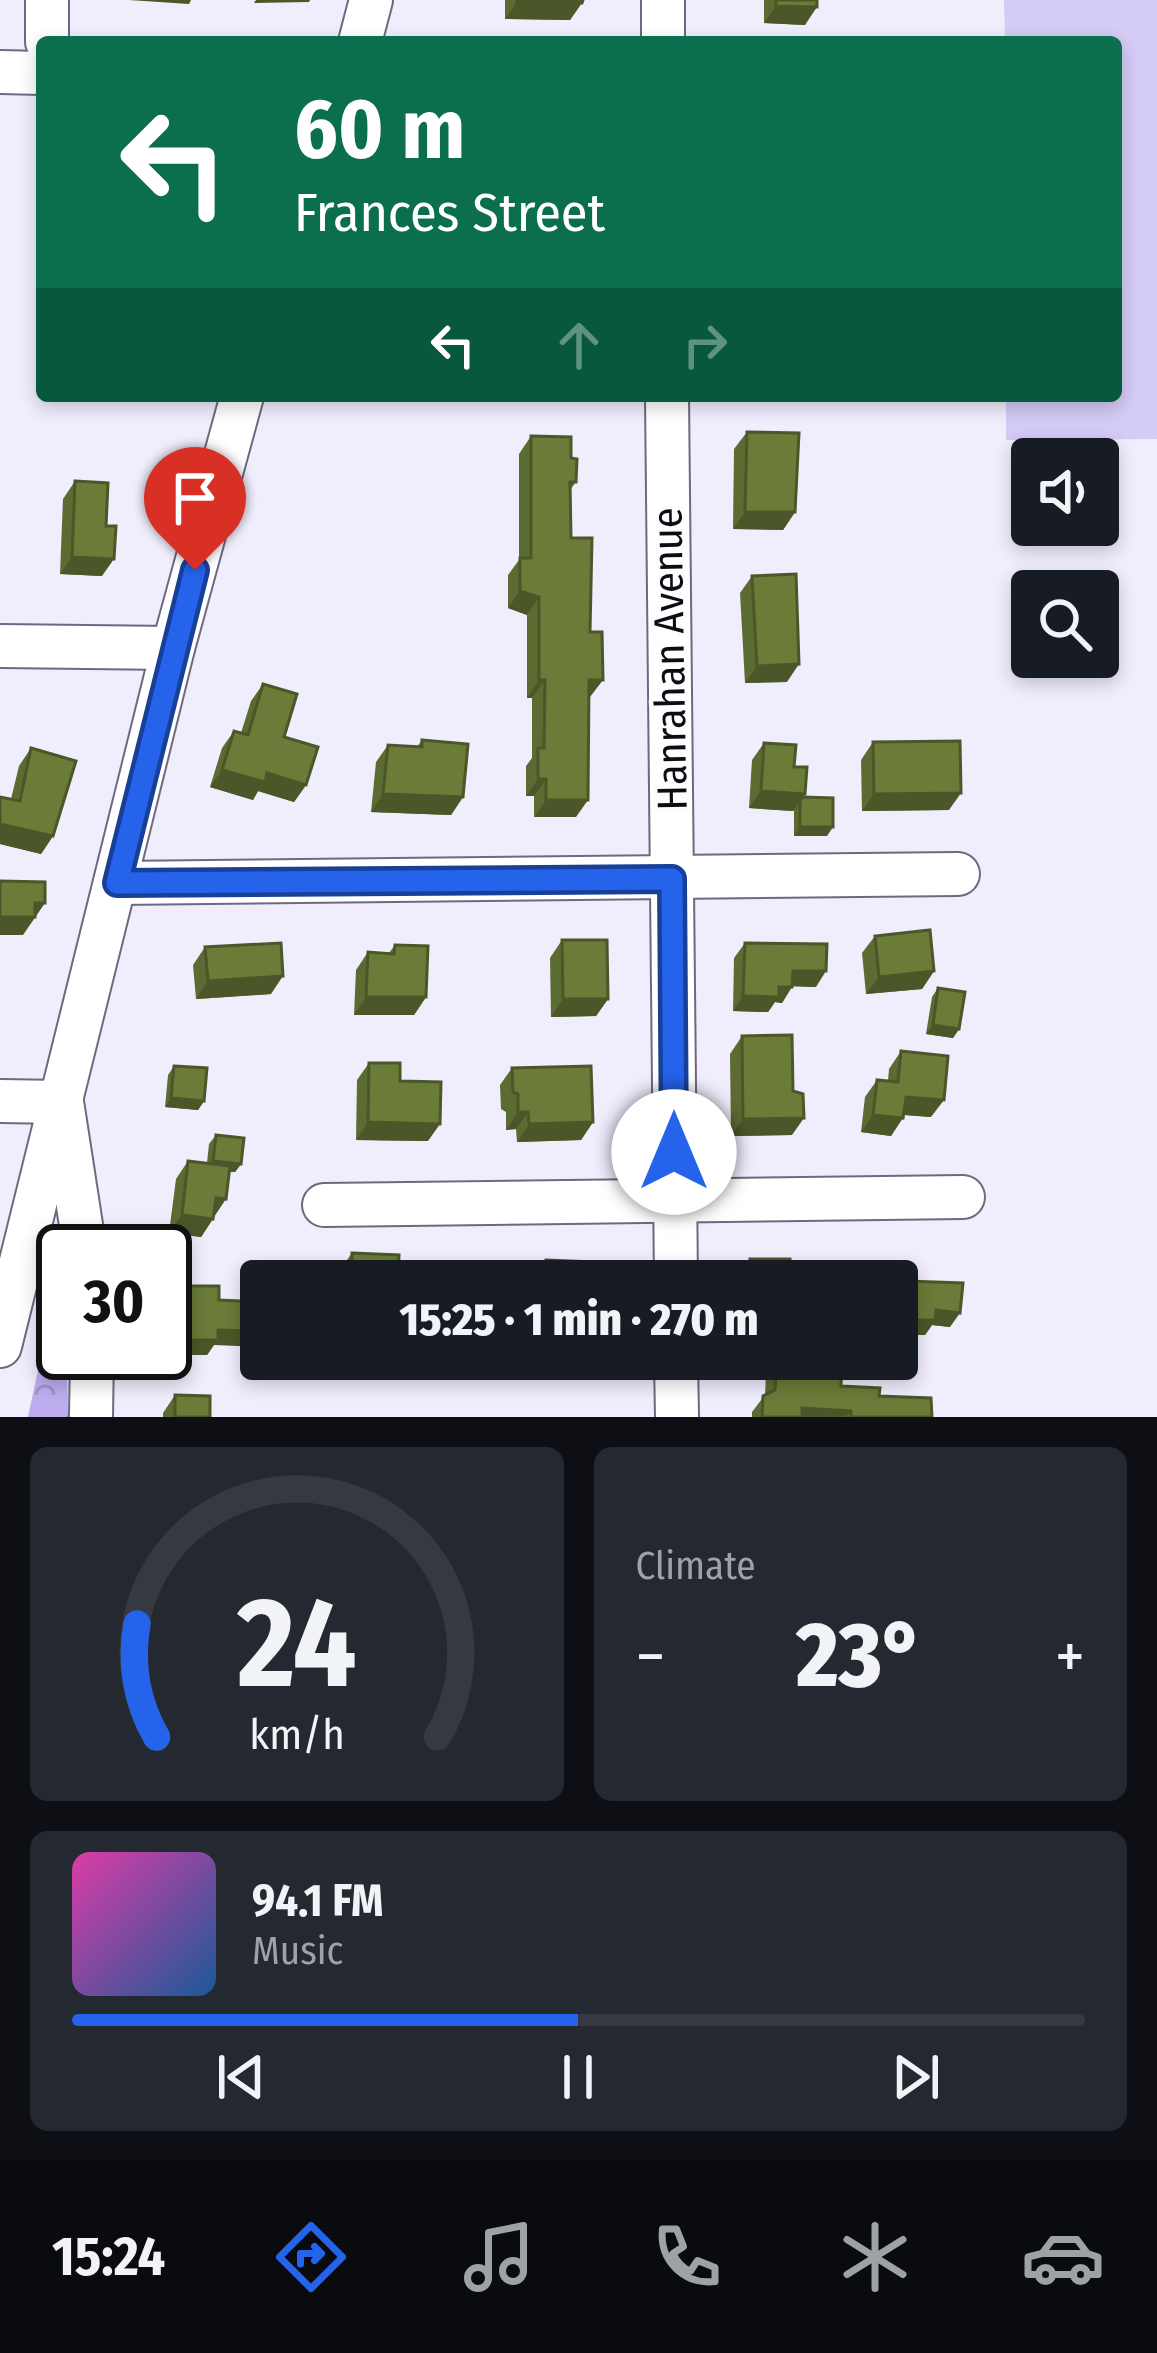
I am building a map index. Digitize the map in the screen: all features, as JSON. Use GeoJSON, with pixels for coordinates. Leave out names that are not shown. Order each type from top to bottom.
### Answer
{"type":"FeatureCollection","features":[{"type":"Feature","properties":{"kind":"street"},"geometry":{"type":"LineString","coordinates":[[47,0],[47,36]]}},
{"type":"Feature","properties":{"kind":"street"},"geometry":{"type":"LineString","coordinates":[[362,36],[371,0]]}},
{"type":"Feature","properties":{"kind":"street"},"geometry":{"type":"LineString","coordinates":[[663,0],[663,36]]}},
{"type":"Feature","properties":{"kind":"street"},"geometry":{"type":"LineString","coordinates":[[0,72],[36,73]]}},
{"type":"Feature","properties":{"kind":"street"},"geometry":{"type":"LineString","coordinates":[[0,1346],[173,648],[240,402]]}},
{"type":"Feature","properties":{"kind":"street","name":"Hanrahan Avenue"},"geometry":{"type":"LineString","coordinates":[[667,402],[676,1260]]}},
{"type":"Feature","properties":{"kind":"street"},"geometry":{"type":"LineString","coordinates":[[0,646],[173,648]]}},
{"type":"Feature","properties":{"kind":"street"},"geometry":{"type":"LineString","coordinates":[[117,883],[958,874]]}},
{"type":"Feature","properties":{"kind":"street"},"geometry":{"type":"LineString","coordinates":[[0,1101],[62,1102]]}},
{"type":"Feature","properties":{"kind":"street"},"geometry":{"type":"LineString","coordinates":[[62,1102],[81,1224]]}},
{"type":"Feature","properties":{"kind":"street"},"geometry":{"type":"LineString","coordinates":[[324,1205],[675,1197],[963,1197]]}},
{"type":"Feature","properties":{"kind":"street"},"geometry":{"type":"LineString","coordinates":[[91,1417],[92,1380]]}},
{"type":"Feature","properties":{"kind":"street"},"geometry":{"type":"LineString","coordinates":[[676,1380],[677,1417]]}},
{"type":"Feature","properties":{"kind":"green space"},"geometry":{"type":"Polygon","coordinates":[[[36,1379],[67,1380],[69,1417],[28,1417],[36,1379]]]}},
{"type":"Feature","properties":{"kind":"shaded area"},"geometry":{"type":"Polygon","coordinates":[[[1004,0],[1157,0],[1157,439],[1006,440],[1006,402],[1122,402],[1122,36],[1005,36],[1004,0]]]}},
{"type":"Feature","properties":{"kind":"building"},"geometry":{"type":"Polygon","coordinates":[[[517,0],[583,0],[582,3],[517,0]]]}},
{"type":"Feature","properties":{"kind":"building"},"geometry":{"type":"Polygon","coordinates":[[[776,0],[817,0],[817,7],[776,6],[776,0]]]}},
{"type":"Feature","properties":{"kind":"building"},"geometry":{"type":"Polygon","coordinates":[[[747,432],[799,433],[795,512],[745,512],[747,432]]]}},
{"type":"Feature","properties":{"kind":"building"},"geometry":{"type":"Polygon","coordinates":[[[531,436],[571,437],[571,458],[577,459],[576,482],[570,482],[571,538],[592,538],[590,632],[602,632],[603,680],[589,680],[588,800],[546,800],[546,779],[538,779],[538,748],[544,748],[545,680],[539,680],[539,597],[520,591],[520,558],[531,558],[531,436]]]}},
{"type":"Feature","properties":{"kind":"building"},"geometry":{"type":"Polygon","coordinates":[[[75,481],[108,483],[106,526],[116,526],[114,559],[72,557],[75,481]]]}},
{"type":"Feature","properties":{"kind":"building"},"geometry":{"type":"Polygon","coordinates":[[[796,574],[799,664],[757,666],[752,576],[796,574]]]}},
{"type":"Feature","properties":{"kind":"building"},"geometry":{"type":"Polygon","coordinates":[[[263,684],[297,694],[284,737],[318,747],[306,785],[267,773],[265,782],[222,770],[234,731],[248,735],[263,684]]]}},
{"type":"Feature","properties":{"kind":"building"},"geometry":{"type":"Polygon","coordinates":[[[422,740],[468,744],[463,797],[383,794],[388,745],[422,747],[422,740]]]}},
{"type":"Feature","properties":{"kind":"building"},"geometry":{"type":"Polygon","coordinates":[[[960,741],[961,793],[874,794],[873,742],[960,741]]]}},
{"type":"Feature","properties":{"kind":"building"},"geometry":{"type":"Polygon","coordinates":[[[764,743],[796,745],[794,767],[807,767],[805,794],[761,791],[764,743]]]}},
{"type":"Feature","properties":{"kind":"building"},"geometry":{"type":"Polygon","coordinates":[[[31,748],[76,761],[53,836],[0,824],[0,797],[20,801],[31,748]]]}},
{"type":"Feature","properties":{"kind":"building"},"geometry":{"type":"Polygon","coordinates":[[[803,797],[833,798],[833,827],[800,827],[803,797]]]}},
{"type":"Feature","properties":{"kind":"building"},"geometry":{"type":"Polygon","coordinates":[[[0,881],[45,882],[45,903],[35,903],[35,917],[0,917],[0,881]]]}},
{"type":"Feature","properties":{"kind":"building"},"geometry":{"type":"Polygon","coordinates":[[[930,930],[934,971],[879,977],[875,936],[930,930]]]}},
{"type":"Feature","properties":{"kind":"building"},"geometry":{"type":"Polygon","coordinates":[[[562,940],[607,940],[608,999],[563,999],[562,940]]]}},
{"type":"Feature","properties":{"kind":"building"},"geometry":{"type":"Polygon","coordinates":[[[281,943],[283,976],[208,981],[205,947],[281,943]]]}},
{"type":"Feature","properties":{"kind":"building"},"geometry":{"type":"Polygon","coordinates":[[[745,943],[827,944],[826,971],[793,971],[792,987],[779,987],[779,997],[743,996],[745,943]]]}},
{"type":"Feature","properties":{"kind":"building"},"geometry":{"type":"Polygon","coordinates":[[[395,945],[428,946],[426,997],[366,997],[368,952],[394,954],[395,945]]]}},
{"type":"Feature","properties":{"kind":"building"},"geometry":{"type":"Polygon","coordinates":[[[938,988],[965,992],[959,1029],[933,1025],[938,988]]]}},
{"type":"Feature","properties":{"kind":"building"},"geometry":{"type":"Polygon","coordinates":[[[792,1035],[793,1091],[803,1094],[804,1118],[743,1119],[742,1036],[792,1035]]]}},
{"type":"Feature","properties":{"kind":"building"},"geometry":{"type":"Polygon","coordinates":[[[901,1051],[948,1056],[944,1100],[906,1097],[903,1118],[873,1115],[877,1080],[898,1082],[901,1051]]]}},
{"type":"Feature","properties":{"kind":"building"},"geometry":{"type":"Polygon","coordinates":[[[369,1063],[400,1063],[400,1081],[441,1082],[440,1124],[368,1122],[369,1063]]]}},
{"type":"Feature","properties":{"kind":"building"},"geometry":{"type":"Polygon","coordinates":[[[174,1066],[207,1068],[204,1101],[171,1098],[174,1066]]]}},
{"type":"Feature","properties":{"kind":"building"},"geometry":{"type":"Polygon","coordinates":[[[591,1066],[593,1122],[529,1124],[528,1112],[518,1112],[512,1068],[591,1066]]]}},
{"type":"Feature","properties":{"kind":"building"},"geometry":{"type":"Polygon","coordinates":[[[216,1135],[244,1138],[241,1164],[213,1161],[216,1135]]]}},
{"type":"Feature","properties":{"kind":"building"},"geometry":{"type":"Polygon","coordinates":[[[188,1161],[230,1166],[226,1199],[216,1198],[213,1219],[182,1215],[188,1161]]]}},
{"type":"Feature","properties":{"kind":"building"},"geometry":{"type":"Polygon","coordinates":[[[352,1253],[399,1255],[399,1260],[352,1260],[352,1253]]]}},
{"type":"Feature","properties":{"kind":"building"},"geometry":{"type":"Polygon","coordinates":[[[918,1281],[963,1283],[960,1313],[936,1310],[935,1320],[918,1320],[918,1281]]]}},
{"type":"Feature","properties":{"kind":"building"},"geometry":{"type":"Polygon","coordinates":[[[192,1286],[219,1286],[219,1300],[240,1301],[240,1331],[218,1330],[218,1340],[192,1340],[192,1286]]]}},
{"type":"Feature","properties":{"kind":"building"},"geometry":{"type":"Polygon","coordinates":[[[776,1380],[841,1380],[841,1386],[880,1388],[879,1396],[931,1398],[932,1417],[851,1417],[851,1411],[802,1408],[802,1417],[762,1417],[763,1396],[775,1390],[776,1380]]]}},
{"type":"Feature","properties":{"kind":"building"},"geometry":{"type":"Polygon","coordinates":[[[175,1395],[210,1396],[210,1417],[175,1417],[175,1395]]]}},
{"type":"Feature","properties":{"kind":"route"},"geometry":{"type":"LineString","coordinates":[[195,570],[117,883],[672,879],[674,1152]]}}]}
